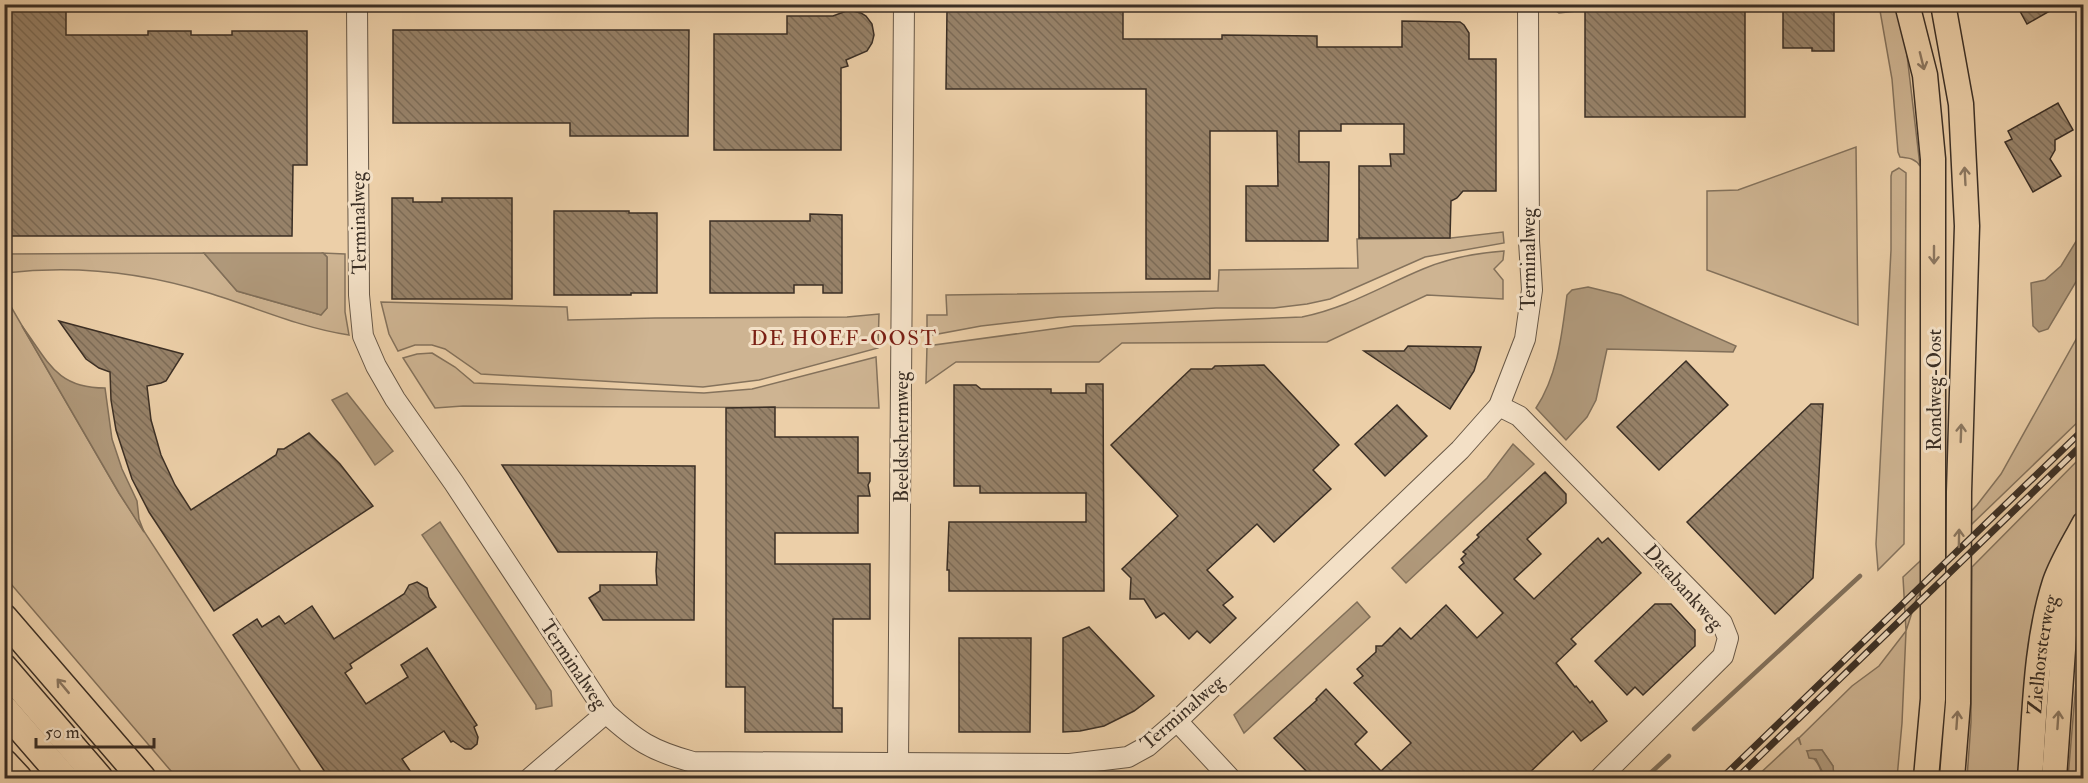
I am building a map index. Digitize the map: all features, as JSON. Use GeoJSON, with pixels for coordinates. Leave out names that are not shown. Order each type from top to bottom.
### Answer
{"type":"FeatureCollection","features":[{"type":"Feature","properties":{"kind":"highway"},"geometry":{"type":"LineString","coordinates":[[4,618],[142,778]]}},
{"type":"Feature","properties":{"kind":"highway"},"geometry":{"type":"LineString","coordinates":[[4,668],[99,778]]}},
{"type":"Feature","properties":{"kind":"highway"},"geometry":{"type":"LineString","coordinates":[[4,709],[64,778]]}},
{"type":"Feature","properties":{"kind":"highway"},"geometry":{"type":"LineString","coordinates":[[4,763],[18,778]]}},
{"type":"Feature","properties":{"kind":"main road","name":"Rondweg-Oost"},"geometry":{"type":"LineString","coordinates":[[1908,4],[1925,75],[1933,159],[1933,699],[1926,778]]}},
{"type":"Feature","properties":{"kind":"main road","name":"Rondweg-Oost"},"geometry":{"type":"LineString","coordinates":[[1942,4],[1961,104],[1968,226],[1959,492],[1958,703],[1952,778]]}},
{"type":"Feature","properties":{"kind":"main road","name":"Zielhorsterweg"},"geometry":{"type":"LineString","coordinates":[[2030,778],[2038,673],[2048,612],[2056,580],[2080,530]]}},
{"type":"Feature","properties":{"kind":"main road","name":"Zielhorsterweg"},"geometry":{"type":"LineString","coordinates":[[2054,778],[2065,621],[2080,530]]}},
{"type":"Feature","properties":{"kind":"street","name":"Terminalweg"},"geometry":{"type":"LineString","coordinates":[[357,4],[357,217],[359,295],[363,336],[376,366],[395,399],[454,483],[606,712],[634,737],[662,754],[693,762],[1070,764],[1128,757],[1148,746],[1177,721],[1460,450],[1499,406],[1525,339],[1532,290],[1529,241],[1528,4]]}},
{"type":"Feature","properties":{"kind":"street","name":"Beeldschermweg"},"geometry":{"type":"LineString","coordinates":[[898,762],[904,4]]}},
{"type":"Feature","properties":{"kind":"street","name":"Databankweg"},"geometry":{"type":"LineString","coordinates":[[1499,406],[1519,416],[1722,623],[1728,638],[1723,656],[1600,778]]}},
{"type":"Feature","properties":{"kind":"street"},"geometry":{"type":"LineString","coordinates":[[530,778],[606,712]]}},
{"type":"Feature","properties":{"kind":"street"},"geometry":{"type":"LineString","coordinates":[[1177,721],[1230,778]]}},
{"type":"Feature","properties":{"kind":"shaded area"},"geometry":{"type":"Polygon","coordinates":[[[1552,5],[1581,6],[1576,11],[1559,13],[1552,8],[1552,5]]]}},
{"type":"Feature","properties":{"kind":"shaded area"},"geometry":{"type":"Polygon","coordinates":[[[1879,5],[1899,5],[1920,166],[1914,160],[1900,157],[1898,152],[1892,79],[1879,5]]]}},
{"type":"Feature","properties":{"kind":"shaded area"},"geometry":{"type":"Polygon","coordinates":[[[1856,147],[1858,325],[1707,270],[1707,191],[1738,190],[1856,147]]]}},
{"type":"Feature","properties":{"kind":"shaded area"},"geometry":{"type":"Polygon","coordinates":[[[1899,168],[1906,173],[1904,544],[1878,570],[1876,544],[1891,250],[1891,176],[1892,172],[1899,168]]]}},
{"type":"Feature","properties":{"kind":"shaded area"},"geometry":{"type":"Polygon","coordinates":[[[2083,230],[2083,270],[2048,329],[2039,332],[2033,326],[2031,283],[2045,280],[2061,266],[2083,230]]]}},
{"type":"Feature","properties":{"kind":"shaded area"},"geometry":{"type":"Polygon","coordinates":[[[1503,232],[1504,243],[1425,257],[1330,299],[1307,304],[1274,308],[1216,308],[1059,317],[981,326],[927,336],[927,315],[947,315],[946,295],[1218,291],[1219,270],[1358,268],[1357,239],[1451,238],[1503,232]]]}},
{"type":"Feature","properties":{"kind":"shaded area"},"geometry":{"type":"Polygon","coordinates":[[[1504,251],[1503,260],[1494,269],[1503,280],[1503,299],[1427,295],[1327,342],[1122,343],[1099,362],[956,362],[926,383],[927,346],[1074,326],[1302,317],[1350,302],[1443,262],[1504,251]]]}},
{"type":"Feature","properties":{"kind":"shaded area"},"geometry":{"type":"Polygon","coordinates":[[[204,253],[237,291],[321,315],[327,308],[327,257],[323,253],[345,254],[345,312],[349,335],[278,317],[184,286],[133,275],[82,270],[5,273],[4,254],[204,253]]]}},
{"type":"Feature","properties":{"kind":"shaded area"},"geometry":{"type":"Polygon","coordinates":[[[204,253],[323,253],[327,257],[327,308],[321,315],[237,291],[204,253]]]}},
{"type":"Feature","properties":{"kind":"shaded area"},"geometry":{"type":"Polygon","coordinates":[[[1588,287],[1621,295],[1736,346],[1733,352],[1607,349],[1596,400],[1587,417],[1566,440],[1536,408],[1554,368],[1561,339],[1567,295],[1572,290],[1588,287]]]}},
{"type":"Feature","properties":{"kind":"shaded area"},"geometry":{"type":"Polygon","coordinates":[[[4,298],[119,493],[305,778],[177,778],[5,577],[4,298]]]}},
{"type":"Feature","properties":{"kind":"shaded area"},"geometry":{"type":"Polygon","coordinates":[[[381,302],[567,307],[568,320],[847,317],[879,314],[878,348],[759,380],[703,387],[481,374],[445,349],[432,345],[415,345],[398,351],[389,334],[381,302]]]}},
{"type":"Feature","properties":{"kind":"shaded area"},"geometry":{"type":"Polygon","coordinates":[[[22,326],[47,361],[64,378],[88,387],[105,388],[112,439],[122,469],[137,501],[139,519],[144,532],[119,493],[22,326]]]}},
{"type":"Feature","properties":{"kind":"shaded area"},"geometry":{"type":"Polygon","coordinates":[[[2083,327],[2083,417],[1972,524],[1948,567],[1917,597],[1906,631],[1903,577],[1977,505],[2001,474],[2083,327]]]}},
{"type":"Feature","properties":{"kind":"shaded area"},"geometry":{"type":"Polygon","coordinates":[[[432,353],[455,367],[474,383],[704,393],[752,389],[876,357],[879,408],[463,406],[435,408],[403,358],[432,353]]]}},
{"type":"Feature","properties":{"kind":"shaded area"},"geometry":{"type":"Polygon","coordinates":[[[347,393],[393,451],[375,465],[332,400],[347,393]]]}},
{"type":"Feature","properties":{"kind":"shaded area"},"geometry":{"type":"Polygon","coordinates":[[[1513,444],[1534,464],[1406,583],[1392,568],[1487,478],[1513,444]]]}},
{"type":"Feature","properties":{"kind":"shaded area"},"geometry":{"type":"Polygon","coordinates":[[[2083,455],[2083,504],[2073,522],[2024,778],[1967,778],[1971,722],[1972,567],[2083,455]]]}},
{"type":"Feature","properties":{"kind":"shaded area"},"geometry":{"type":"Polygon","coordinates":[[[440,522],[551,691],[552,706],[536,709],[536,705],[422,535],[440,522]]]}},
{"type":"Feature","properties":{"kind":"shaded area"},"geometry":{"type":"Polygon","coordinates":[[[2083,600],[2083,778],[2068,778],[2083,600]]]}},
{"type":"Feature","properties":{"kind":"shaded area"},"geometry":{"type":"Polygon","coordinates":[[[1357,602],[1370,617],[1244,733],[1234,715],[1357,602]]]}},
{"type":"Feature","properties":{"kind":"shaded area"},"geometry":{"type":"Polygon","coordinates":[[[1906,631],[1897,778],[1834,778],[1833,766],[1822,750],[1807,751],[1818,763],[1822,778],[1755,778],[1798,738],[1801,745],[1799,738],[1852,686],[1879,666],[1906,631]]]}},
{"type":"Feature","properties":{"kind":"shaded area"},"geometry":{"type":"Polygon","coordinates":[[[1822,750],[1833,766],[1834,778],[1822,778],[1822,771],[1816,759],[1809,758],[1807,751],[1822,750]]]}},
{"type":"Feature","properties":{"kind":"building"},"geometry":{"type":"Polygon","coordinates":[[[4,4],[66,4],[66,35],[148,35],[148,31],[191,31],[191,35],[232,35],[232,31],[307,31],[307,165],[293,165],[292,236],[4,236],[4,4]]]}},
{"type":"Feature","properties":{"kind":"building"},"geometry":{"type":"Polygon","coordinates":[[[1585,4],[1745,4],[1745,117],[1585,117],[1585,4]]]}},
{"type":"Feature","properties":{"kind":"building"},"geometry":{"type":"Polygon","coordinates":[[[1783,4],[1834,4],[1834,51],[1783,48],[1783,4]]]}},
{"type":"Feature","properties":{"kind":"building"},"geometry":{"type":"Polygon","coordinates":[[[2016,4],[2062,4],[2027,24],[2016,4]]]}},
{"type":"Feature","properties":{"kind":"building"},"geometry":{"type":"Polygon","coordinates":[[[849,10],[866,16],[872,24],[874,35],[867,51],[846,60],[848,66],[841,68],[841,150],[714,150],[714,34],[787,34],[787,16],[833,16],[849,10]]]}},
{"type":"Feature","properties":{"kind":"building"},"geometry":{"type":"Polygon","coordinates":[[[947,10],[1123,10],[1123,39],[1222,39],[1222,35],[1317,36],[1317,47],[1402,47],[1402,21],[1460,22],[1469,33],[1469,59],[1496,59],[1496,191],[1463,191],[1451,201],[1450,238],[1359,238],[1359,166],[1391,166],[1390,154],[1404,154],[1404,124],[1341,124],[1341,131],[1299,131],[1299,162],[1329,162],[1328,241],[1246,241],[1246,186],[1278,186],[1277,131],[1210,131],[1210,279],[1146,279],[1146,89],[946,89],[947,10]]]}},
{"type":"Feature","properties":{"kind":"building"},"geometry":{"type":"Polygon","coordinates":[[[393,30],[689,30],[688,136],[570,136],[570,123],[393,123],[393,30]]]}},
{"type":"Feature","properties":{"kind":"building"},"geometry":{"type":"Polygon","coordinates":[[[2058,103],[2073,130],[2055,140],[2055,150],[2050,159],[2061,176],[2033,192],[2005,142],[2012,139],[2008,131],[2058,103]]]}},
{"type":"Feature","properties":{"kind":"building"},"geometry":{"type":"Polygon","coordinates":[[[392,198],[413,198],[413,202],[442,202],[442,198],[512,198],[512,299],[392,299],[392,198]]]}},
{"type":"Feature","properties":{"kind":"building"},"geometry":{"type":"Polygon","coordinates":[[[554,211],[657,213],[657,293],[554,295],[554,211]]]}},
{"type":"Feature","properties":{"kind":"building"},"geometry":{"type":"Polygon","coordinates":[[[810,214],[842,215],[842,293],[823,293],[823,285],[794,285],[794,293],[710,293],[710,221],[810,221],[810,214]]]}},
{"type":"Feature","properties":{"kind":"building"},"geometry":{"type":"Polygon","coordinates":[[[59,321],[183,354],[166,381],[147,386],[151,420],[161,455],[175,485],[191,510],[276,455],[278,449],[284,449],[309,433],[340,464],[373,506],[214,611],[149,512],[132,479],[116,430],[111,400],[110,372],[86,359],[59,321]]]}},
{"type":"Feature","properties":{"kind":"building"},"geometry":{"type":"Polygon","coordinates":[[[1408,346],[1481,347],[1474,371],[1450,409],[1364,351],[1404,351],[1408,346]]]}},
{"type":"Feature","properties":{"kind":"building"},"geometry":{"type":"Polygon","coordinates":[[[1686,361],[1728,405],[1659,470],[1617,427],[1686,361]]]}},
{"type":"Feature","properties":{"kind":"building"},"geometry":{"type":"Polygon","coordinates":[[[1264,365],[1339,445],[1313,470],[1331,489],[1274,542],[1257,524],[1207,570],[1233,597],[1223,605],[1236,618],[1210,643],[1197,631],[1189,639],[1164,613],[1156,618],[1144,599],[1130,599],[1131,578],[1122,569],[1178,516],[1111,445],[1191,369],[1264,365]]]}},
{"type":"Feature","properties":{"kind":"building"},"geometry":{"type":"Polygon","coordinates":[[[1086,384],[1103,384],[1104,591],[949,591],[949,570],[947,570],[949,522],[1086,522],[1086,493],[980,493],[980,486],[954,486],[954,385],[976,385],[981,389],[1051,389],[1051,393],[1086,393],[1086,384]]]}},
{"type":"Feature","properties":{"kind":"building"},"geometry":{"type":"Polygon","coordinates":[[[1811,404],[1823,404],[1813,578],[1775,614],[1687,522],[1811,404]]]}},
{"type":"Feature","properties":{"kind":"building"},"geometry":{"type":"Polygon","coordinates":[[[1397,405],[1427,436],[1385,476],[1355,444],[1397,405]]]}},
{"type":"Feature","properties":{"kind":"building"},"geometry":{"type":"Polygon","coordinates":[[[775,407],[775,437],[858,437],[858,473],[870,473],[868,485],[870,496],[858,496],[858,533],[775,533],[775,564],[870,564],[870,619],[833,619],[833,708],[842,708],[842,732],[745,732],[745,687],[726,687],[726,408],[775,407]]]}},
{"type":"Feature","properties":{"kind":"building"},"geometry":{"type":"Polygon","coordinates":[[[502,465],[695,466],[694,620],[603,620],[589,598],[600,591],[600,585],[657,585],[657,552],[558,552],[502,465]]]}},
{"type":"Feature","properties":{"kind":"building"},"geometry":{"type":"Polygon","coordinates":[[[1545,472],[1566,494],[1566,503],[1527,539],[1541,554],[1514,579],[1534,599],[1598,538],[1602,543],[1608,538],[1641,573],[1571,639],[1576,644],[1556,663],[1590,703],[1592,701],[1607,721],[1581,741],[1573,731],[1524,778],[1313,778],[1274,738],[1317,700],[1326,689],[1367,732],[1355,744],[1381,771],[1411,743],[1354,683],[1363,676],[1357,669],[1376,652],[1376,646],[1382,646],[1400,628],[1411,639],[1446,605],[1477,638],[1503,613],[1459,567],[1464,563],[1461,559],[1466,554],[1463,552],[1479,537],[1477,535],[1545,472]]]}},
{"type":"Feature","properties":{"kind":"building"},"geometry":{"type":"Polygon","coordinates":[[[417,582],[427,588],[429,597],[436,607],[350,664],[352,668],[345,673],[366,704],[408,677],[401,665],[427,648],[477,725],[474,727],[478,737],[477,744],[471,749],[465,749],[451,742],[444,731],[402,759],[415,778],[329,778],[233,635],[257,619],[262,627],[279,616],[285,624],[312,606],[334,639],[404,594],[409,585],[417,582]]]}},
{"type":"Feature","properties":{"kind":"building"},"geometry":{"type":"Polygon","coordinates":[[[1655,604],[1671,604],[1695,630],[1695,646],[1643,695],[1635,687],[1627,695],[1595,661],[1655,604]]]}},
{"type":"Feature","properties":{"kind":"building"},"geometry":{"type":"Polygon","coordinates":[[[1089,627],[1154,696],[1134,711],[1104,726],[1063,732],[1063,638],[1089,627]]]}},
{"type":"Feature","properties":{"kind":"building"},"geometry":{"type":"Polygon","coordinates":[[[959,638],[1031,638],[1030,732],[959,732],[959,638]]]}},
{"type":"Feature","properties":{"kind":"waterway"},"geometry":{"type":"LineString","coordinates":[[1694,729],[1860,576]]}},
{"type":"Feature","properties":{"kind":"waterway"},"geometry":{"type":"LineString","coordinates":[[1645,778],[1669,756]]}},
{"type":"Feature","properties":{"kind":"railway"},"geometry":{"type":"LineString","coordinates":[[1722,778],[2084,429]]}},
{"type":"Feature","properties":{"kind":"railway"},"geometry":{"type":"LineString","coordinates":[[1737,778],[2084,443]]}},
{"type":"Feature","properties":{"kind":"district","name":"DE HOEF-OOST"},"geometry":{"type":"Point","coordinates":[844,338]}}]}
